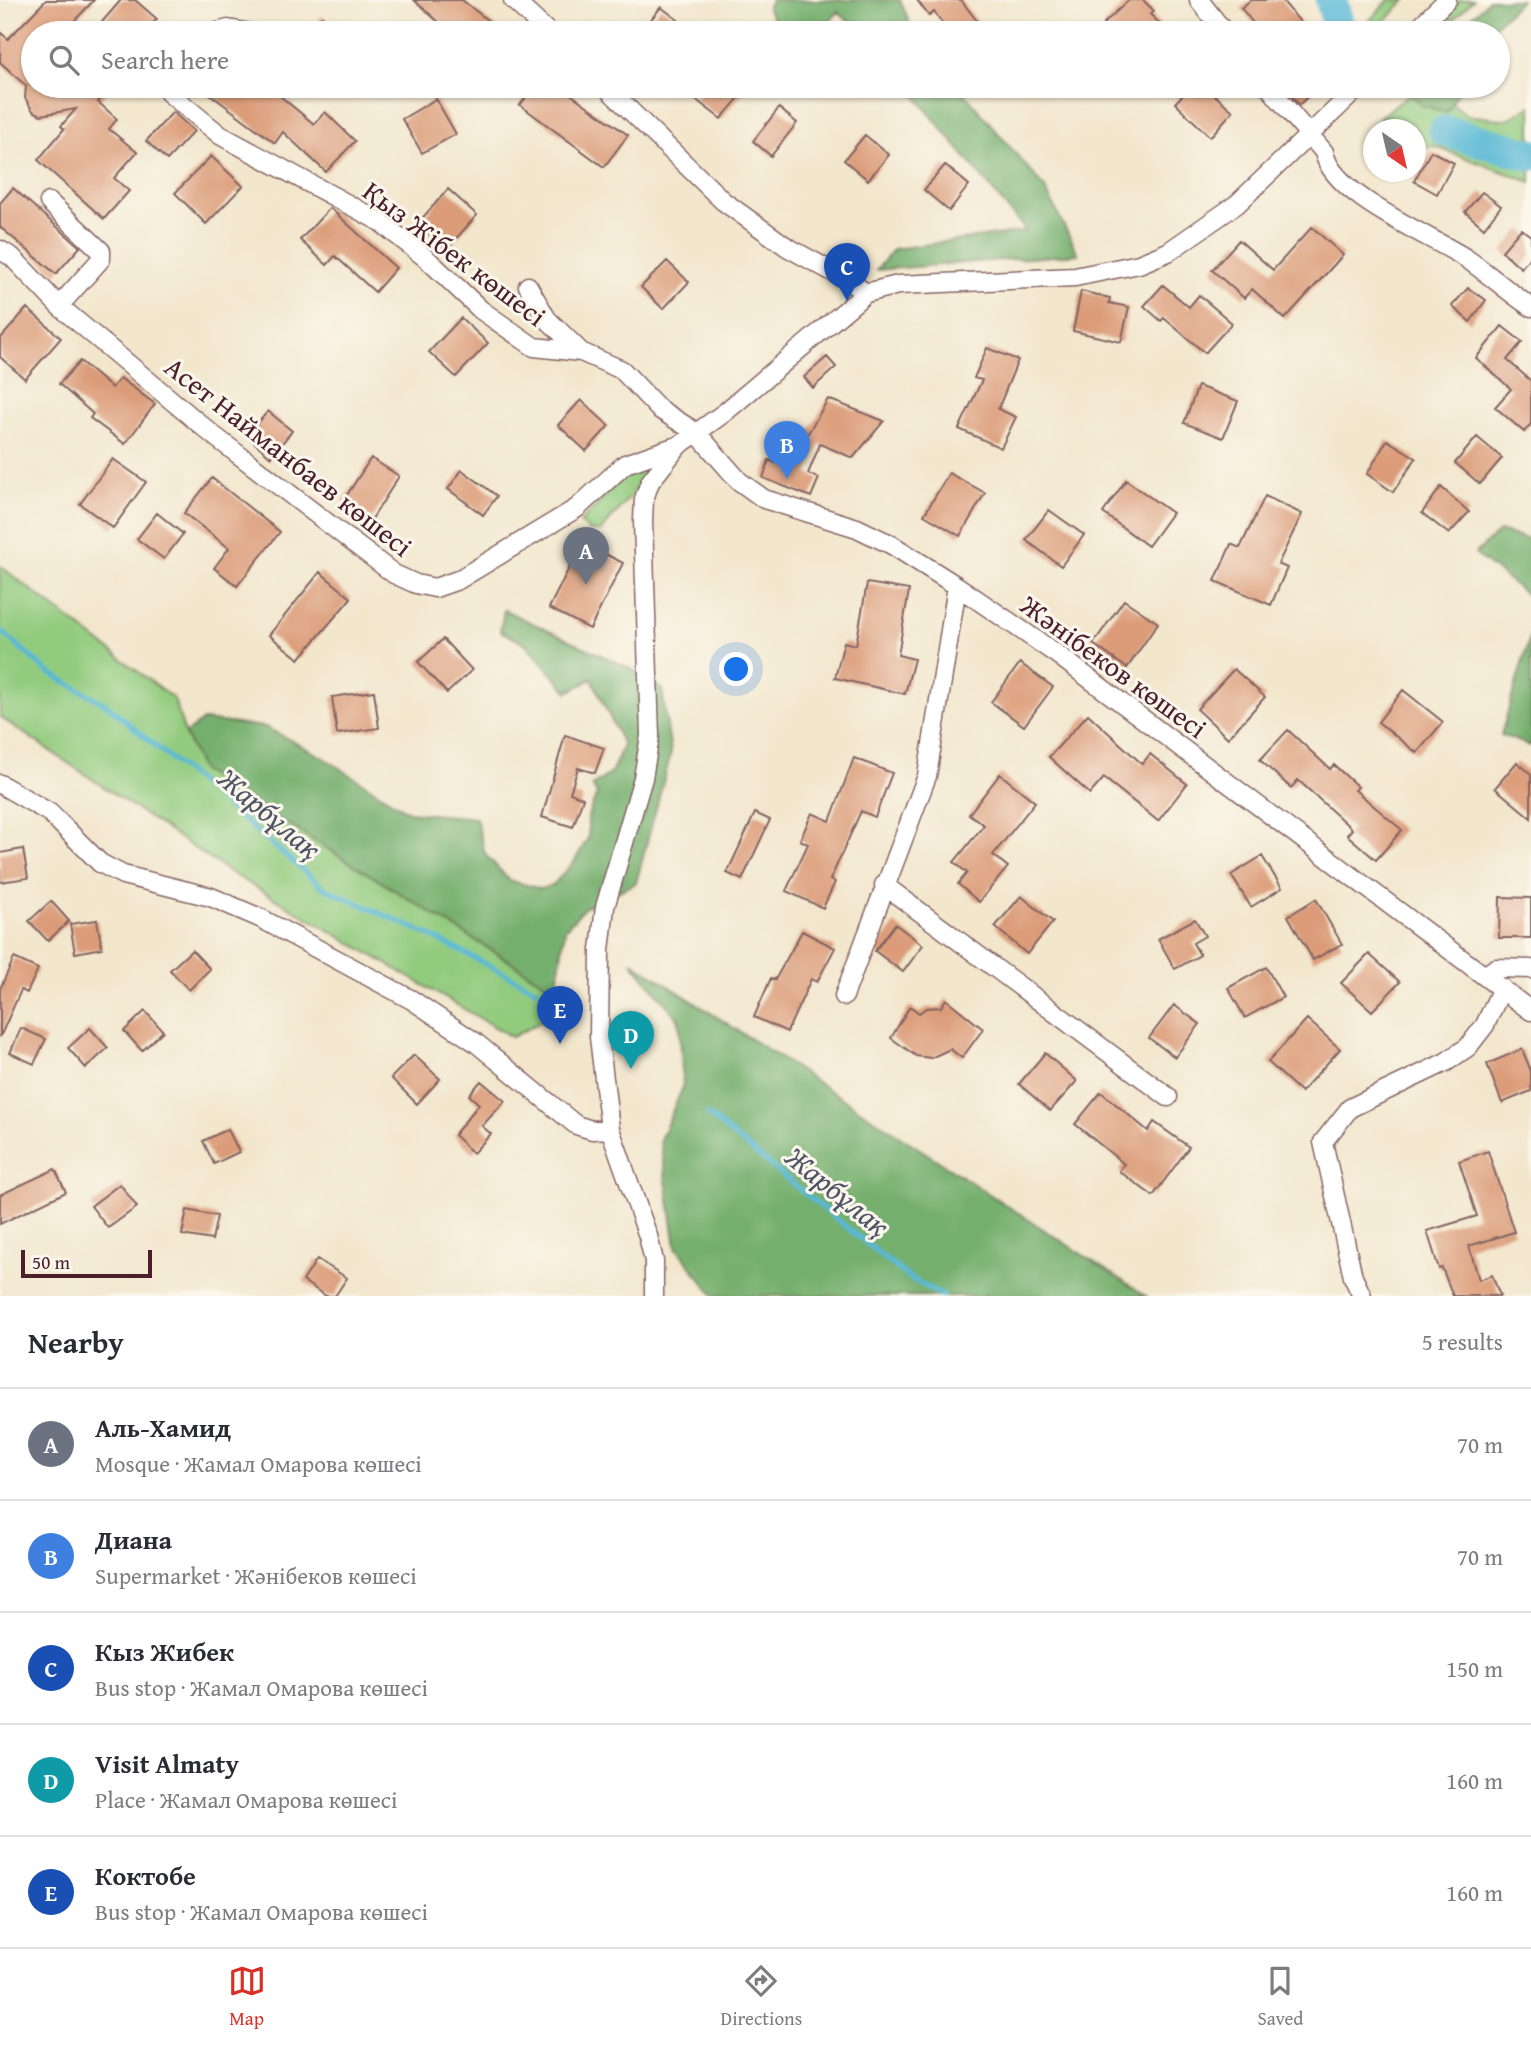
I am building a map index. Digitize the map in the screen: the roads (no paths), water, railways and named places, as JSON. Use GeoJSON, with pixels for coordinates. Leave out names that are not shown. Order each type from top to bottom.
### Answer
{"type":"FeatureCollection","features":[{"type":"Feature","properties":{"kind":"street"},"geometry":{"type":"LineString","coordinates":[[513,0],[537,21]]}},
{"type":"Feature","properties":{"kind":"street"},"geometry":{"type":"LineString","coordinates":[[1199,0],[1216,21]]}},
{"type":"Feature","properties":{"kind":"street"},"geometry":{"type":"LineString","coordinates":[[1425,21],[1447,0]]}},
{"type":"Feature","properties":{"kind":"street","name":"Қыз Жібек көшесі"},"geometry":{"type":"LineString","coordinates":[[175,98],[220,135],[380,221],[427,259],[481,310],[534,347],[580,352],[622,370],[659,409],[697,433]]}},
{"type":"Feature","properties":{"kind":"street"},"geometry":{"type":"LineString","coordinates":[[617,98],[723,201],[787,247],[845,278],[866,293]]}},
{"type":"Feature","properties":{"kind":"street"},"geometry":{"type":"LineString","coordinates":[[1278,98],[1341,177],[1377,209],[1467,259],[1531,307]]}},
{"type":"Feature","properties":{"kind":"street"},"geometry":{"type":"LineString","coordinates":[[654,1296],[654,1261],[648,1236],[610,1129],[599,1037],[600,950],[605,907],[643,778],[650,736],[644,499],[650,482],[678,446],[866,293],[898,285],[1075,277],[1139,264],[1168,252],[1237,204],[1348,98]]}},
{"type":"Feature","properties":{"kind":"street"},"geometry":{"type":"LineString","coordinates":[[49,202],[101,251],[101,259],[59,306]]}},
{"type":"Feature","properties":{"kind":"street","name":"Асет Найманбаев көшесі"},"geometry":{"type":"LineString","coordinates":[[0,250],[12,257],[59,306],[213,435],[394,574],[416,584],[435,588],[458,580],[577,508],[625,464],[678,446]]}},
{"type":"Feature","properties":{"kind":"street","name":"Қыз Жібек көшесі"},"geometry":{"type":"LineString","coordinates":[[528,286],[547,319],[580,352]]}},
{"type":"Feature","properties":{"kind":"street","name":"Жәнібеков көшесі"},"geometry":{"type":"LineString","coordinates":[[697,433],[739,481],[764,499],[858,528],[892,545],[1058,655],[1531,1011]]}},
{"type":"Feature","properties":{"kind":"street"},"geometry":{"type":"LineString","coordinates":[[844,996],[927,776],[957,586]]}},
{"type":"Feature","properties":{"kind":"street"},"geometry":{"type":"LineString","coordinates":[[0,784],[50,813],[100,863],[123,875],[211,897],[260,918],[412,1000],[475,1042],[576,1125],[592,1130],[610,1129]]}},
{"type":"Feature","properties":{"kind":"street"},"geometry":{"type":"LineString","coordinates":[[884,885],[1168,1097]]}},
{"type":"Feature","properties":{"kind":"street"},"geometry":{"type":"LineString","coordinates":[[1485,975],[1496,968],[1531,969]]}},
{"type":"Feature","properties":{"kind":"street"},"geometry":{"type":"LineString","coordinates":[[1362,1296],[1353,1277],[1323,1142],[1350,1108],[1446,1062],[1468,1047],[1485,1025],[1502,988]]}},
{"type":"Feature","properties":{"kind":"waterway"},"geometry":{"type":"LineString","coordinates":[[1331,0],[1337,21]]}},
{"type":"Feature","properties":{"kind":"waterway"},"geometry":{"type":"LineString","coordinates":[[1445,131],[1531,155]]}},
{"type":"Feature","properties":{"kind":"waterway","name":"Жарбұлақ"},"geometry":{"type":"LineString","coordinates":[[0,630],[48,672],[107,705],[324,888],[429,935],[537,990]]}},
{"type":"Feature","properties":{"kind":"waterway","name":"Жарбұлақ"},"geometry":{"type":"LineString","coordinates":[[708,1115],[908,1277],[943,1296]]}},
{"type":"Feature","properties":{"kind":"place","name":"Кыз Жибек"},"geometry":{"type":"Point","coordinates":[847,301]}},
{"type":"Feature","properties":{"kind":"place","name":"Диана"},"geometry":{"type":"Point","coordinates":[787,479]}},
{"type":"Feature","properties":{"kind":"place","name":"Аль-Хамид"},"geometry":{"type":"Point","coordinates":[586,585]}},
{"type":"Feature","properties":{"kind":"place","name":"Коктобе"},"geometry":{"type":"Point","coordinates":[560,1044]}},
{"type":"Feature","properties":{"kind":"place","name":"Visit Almaty"},"geometry":{"type":"Point","coordinates":[631,1069]}}]}
